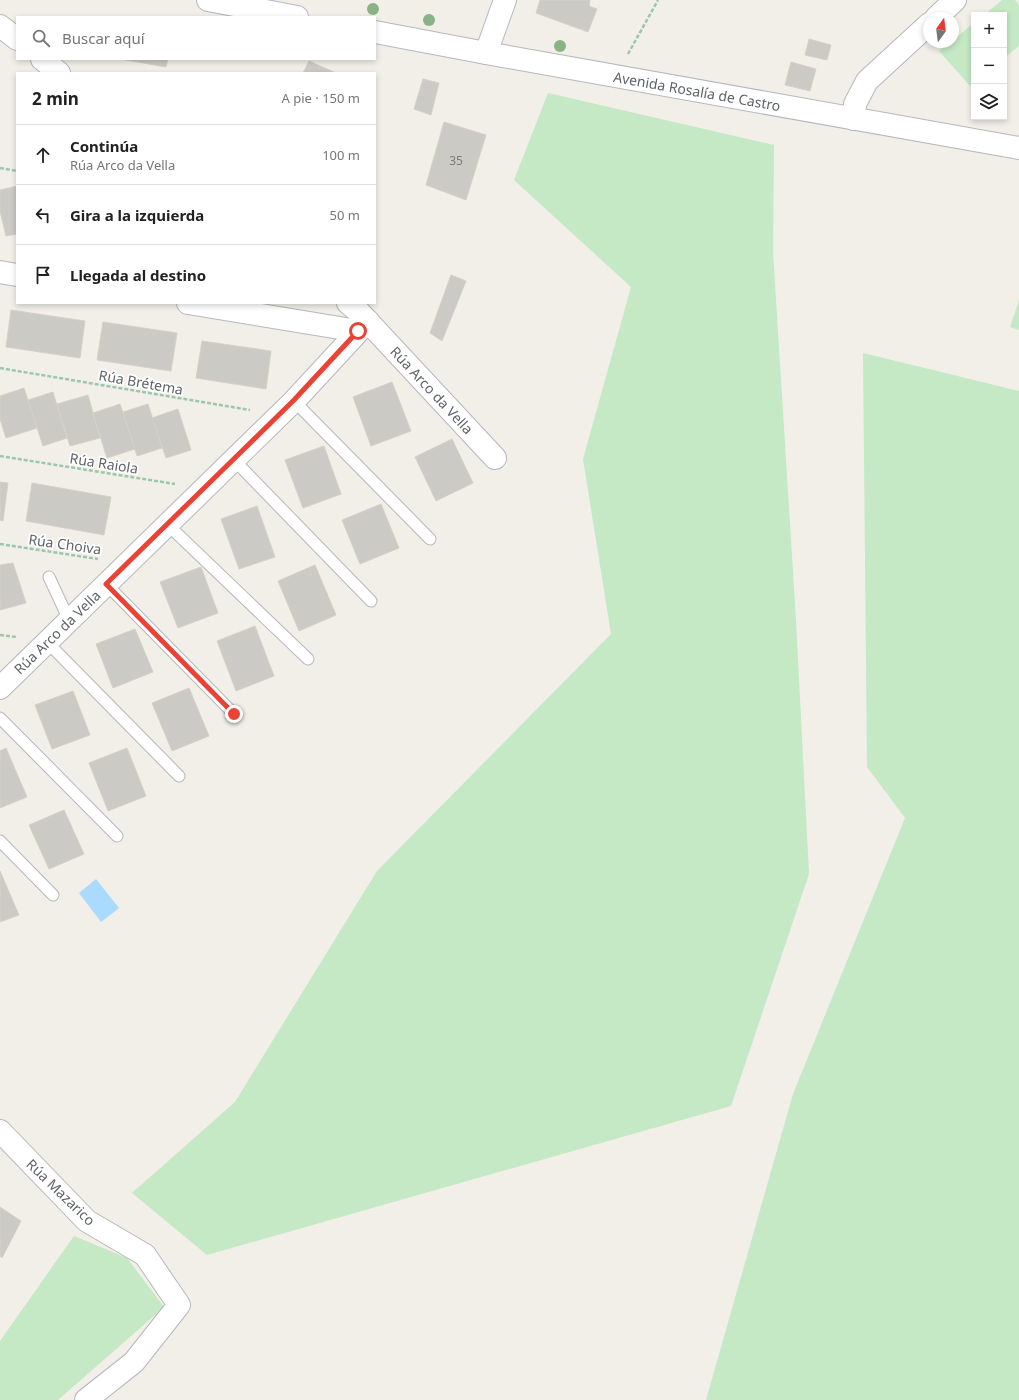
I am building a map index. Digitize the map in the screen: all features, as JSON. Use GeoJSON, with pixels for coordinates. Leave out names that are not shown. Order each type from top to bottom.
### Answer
{"type":"FeatureCollection","features":[{"type":"Feature","properties":{"kind":"street"},"geometry":{"type":"LineString","coordinates":[[208,0],[292,16]]}},
{"type":"Feature","properties":{"kind":"street"},"geometry":{"type":"LineString","coordinates":[[486,53],[505,0]]}},
{"type":"Feature","properties":{"kind":"street"},"geometry":{"type":"LineString","coordinates":[[942,12],[955,0]]}},
{"type":"Feature","properties":{"kind":"street"},"geometry":{"type":"LineString","coordinates":[[854,119],[856,104],[868,81],[923,30]]}},
{"type":"Feature","properties":{"kind":"street","name":"Avenida Rosalía de Castro"},"geometry":{"type":"LineString","coordinates":[[376,32],[1019,148]]}},
{"type":"Feature","properties":{"kind":"street"},"geometry":{"type":"LineString","coordinates":[[43,60],[58,72]]}},
{"type":"Feature","properties":{"kind":"street"},"geometry":{"type":"LineString","coordinates":[[0,272],[16,275]]}},
{"type":"Feature","properties":{"kind":"street"},"geometry":{"type":"LineString","coordinates":[[196,304],[363,326]]}},
{"type":"Feature","properties":{"kind":"street","name":"Rúa Arco da Vella"},"geometry":{"type":"LineString","coordinates":[[349,304],[359,312],[363,326],[496,458]]}},
{"type":"Feature","properties":{"kind":"street","name":"Rúa Arco da Vella"},"geometry":{"type":"LineString","coordinates":[[0,688],[205,489],[286,408],[363,326]]}},
{"type":"Feature","properties":{"kind":"street","name":"Rúa Mazarico"},"geometry":{"type":"LineString","coordinates":[[0,1132],[87,1221],[145,1255],[179,1305],[134,1362],[86,1400]]}},
{"type":"Feature","properties":{"kind":"lane"},"geometry":{"type":"LineString","coordinates":[[286,408],[430,538]]}},
{"type":"Feature","properties":{"kind":"lane"},"geometry":{"type":"LineString","coordinates":[[234,460],[371,601]]}},
{"type":"Feature","properties":{"kind":"lane"},"geometry":{"type":"LineString","coordinates":[[168,525],[308,660]]}},
{"type":"Feature","properties":{"kind":"lane"},"geometry":{"type":"LineString","coordinates":[[49,577],[69,620]]}},
{"type":"Feature","properties":{"kind":"lane"},"geometry":{"type":"LineString","coordinates":[[106,584],[234,714]]}},
{"type":"Feature","properties":{"kind":"lane"},"geometry":{"type":"LineString","coordinates":[[47,642],[179,776]]}},
{"type":"Feature","properties":{"kind":"lane"},"geometry":{"type":"LineString","coordinates":[[0,718],[117,836]]}},
{"type":"Feature","properties":{"kind":"lane"},"geometry":{"type":"LineString","coordinates":[[0,841],[53,895]]}},
{"type":"Feature","properties":{"kind":"path"},"geometry":{"type":"LineString","coordinates":[[617,76],[622,63],[658,0]]}},
{"type":"Feature","properties":{"kind":"path"},"geometry":{"type":"LineString","coordinates":[[0,168],[16,171]]}},
{"type":"Feature","properties":{"kind":"path","name":"Rúa Brétema"},"geometry":{"type":"LineString","coordinates":[[0,368],[286,408]]}},
{"type":"Feature","properties":{"kind":"path","name":"Rúa Raiola"},"geometry":{"type":"LineString","coordinates":[[0,456],[205,489]]}},
{"type":"Feature","properties":{"kind":"path","name":"Rúa Choiva"},"geometry":{"type":"LineString","coordinates":[[0,544],[128,563]]}},
{"type":"Feature","properties":{"kind":"green space"},"geometry":{"type":"Polygon","coordinates":[[[1002,0],[1015,0],[1019,5],[1019,46],[1007,56],[1007,12],[988,12],[1002,0]]]}},
{"type":"Feature","properties":{"kind":"green space"},"geometry":{"type":"Polygon","coordinates":[[[971,25],[970,86],[939,51],[943,48],[959,48],[959,35],[971,25]]]}},
{"type":"Feature","properties":{"kind":"green space"},"geometry":{"type":"Polygon","coordinates":[[[548,93],[774,145],[773,252],[796,620],[809,874],[731,1106],[207,1255],[132,1193],[235,1102],[377,871],[611,634],[583,459],[631,287],[514,180],[548,93]]]}},
{"type":"Feature","properties":{"kind":"green space"},"geometry":{"type":"Polygon","coordinates":[[[1019,300],[1019,330],[1010,327],[1019,300]]]}},
{"type":"Feature","properties":{"kind":"green space"},"geometry":{"type":"Polygon","coordinates":[[[863,353],[1019,391],[1019,1400],[706,1400],[793,1094],[905,818],[867,767],[863,353]]]}},
{"type":"Feature","properties":{"kind":"green space"},"geometry":{"type":"Polygon","coordinates":[[[74,1236],[127,1258],[164,1307],[58,1400],[0,1400],[0,1341],[74,1236]]]}},
{"type":"Feature","properties":{"kind":"water"},"geometry":{"type":"Polygon","coordinates":[[[96,879],[119,908],[101,922],[79,893],[96,879]]]}},
{"type":"Feature","properties":{"kind":"building"},"geometry":{"type":"Polygon","coordinates":[[[540,0],[590,0],[589,6],[597,9],[588,32],[536,13],[540,0]]]}},
{"type":"Feature","properties":{"kind":"building"},"geometry":{"type":"Polygon","coordinates":[[[809,39],[831,45],[827,60],[805,55],[809,39]]]}},
{"type":"Feature","properties":{"kind":"building"},"geometry":{"type":"Polygon","coordinates":[[[127,60],[168,60],[166,67],[127,60]]]}},
{"type":"Feature","properties":{"kind":"building"},"geometry":{"type":"Polygon","coordinates":[[[309,61],[334,72],[304,72],[309,61]]]}},
{"type":"Feature","properties":{"kind":"building"},"geometry":{"type":"Polygon","coordinates":[[[791,62],[816,69],[810,91],[785,85],[791,62]]]}},
{"type":"Feature","properties":{"kind":"building"},"geometry":{"type":"Polygon","coordinates":[[[423,79],[439,83],[431,115],[414,109],[423,79]]]}},
{"type":"Feature","properties":{"kind":"building"},"geometry":{"type":"Polygon","coordinates":[[[444,122],[486,135],[466,200],[426,185],[444,122]]]}},
{"type":"Feature","properties":{"kind":"building"},"geometry":{"type":"Polygon","coordinates":[[[16,186],[16,234],[6,236],[0,211],[0,190],[16,186]]]}},
{"type":"Feature","properties":{"kind":"building"},"geometry":{"type":"Polygon","coordinates":[[[451,275],[466,281],[442,341],[430,333],[451,275]]]}},
{"type":"Feature","properties":{"kind":"building"},"geometry":{"type":"Polygon","coordinates":[[[11,310],[85,321],[80,358],[6,347],[11,310]]]}},
{"type":"Feature","properties":{"kind":"building"},"geometry":{"type":"Polygon","coordinates":[[[103,322],[177,333],[171,371],[97,360],[103,322]]]}},
{"type":"Feature","properties":{"kind":"building"},"geometry":{"type":"Polygon","coordinates":[[[202,341],[271,351],[266,389],[196,378],[202,341]]]}},
{"type":"Feature","properties":{"kind":"building"},"geometry":{"type":"Polygon","coordinates":[[[392,382],[411,431],[371,446],[353,397],[392,382]]]}},
{"type":"Feature","properties":{"kind":"building"},"geometry":{"type":"Polygon","coordinates":[[[24,388],[37,428],[6,438],[0,419],[0,396],[24,388]]]}},
{"type":"Feature","properties":{"kind":"building"},"geometry":{"type":"Polygon","coordinates":[[[53,392],[67,438],[43,446],[28,400],[53,392]]]}},
{"type":"Feature","properties":{"kind":"building"},"geometry":{"type":"Polygon","coordinates":[[[88,395],[100,438],[70,446],[57,404],[88,395]]]}},
{"type":"Feature","properties":{"kind":"building"},"geometry":{"type":"Polygon","coordinates":[[[120,404],[135,449],[107,458],[93,413],[120,404]]]}},
{"type":"Feature","properties":{"kind":"building"},"geometry":{"type":"Polygon","coordinates":[[[148,404],[162,448],[137,456],[123,412],[148,404]]]}},
{"type":"Feature","properties":{"kind":"building"},"geometry":{"type":"Polygon","coordinates":[[[178,409],[191,450],[166,458],[152,418],[178,409]]]}},
{"type":"Feature","properties":{"kind":"building"},"geometry":{"type":"Polygon","coordinates":[[[452,439],[473,483],[436,501],[415,457],[452,439]]]}},
{"type":"Feature","properties":{"kind":"building"},"geometry":{"type":"Polygon","coordinates":[[[324,446],[341,494],[303,508],[285,460],[324,446]]]}},
{"type":"Feature","properties":{"kind":"building"},"geometry":{"type":"Polygon","coordinates":[[[0,482],[8,483],[3,521],[0,520],[0,482]]]}},
{"type":"Feature","properties":{"kind":"building"},"geometry":{"type":"Polygon","coordinates":[[[32,483],[111,497],[104,535],[26,521],[32,483]]]}},
{"type":"Feature","properties":{"kind":"building"},"geometry":{"type":"Polygon","coordinates":[[[381,504],[399,548],[360,564],[342,520],[381,504]]]}},
{"type":"Feature","properties":{"kind":"building"},"geometry":{"type":"Polygon","coordinates":[[[257,506],[275,557],[239,569],[221,519],[257,506]]]}},
{"type":"Feature","properties":{"kind":"building"},"geometry":{"type":"Polygon","coordinates":[[[13,563],[26,603],[0,610],[0,565],[13,563]]]}},
{"type":"Feature","properties":{"kind":"building"},"geometry":{"type":"Polygon","coordinates":[[[315,565],[336,615],[299,631],[278,581],[315,565]]]}},
{"type":"Feature","properties":{"kind":"building"},"geometry":{"type":"Polygon","coordinates":[[[201,567],[218,613],[178,628],[160,582],[201,567]]]}},
{"type":"Feature","properties":{"kind":"building"},"geometry":{"type":"Polygon","coordinates":[[[255,626],[274,676],[236,691],[217,641],[255,626]]]}},
{"type":"Feature","properties":{"kind":"building"},"geometry":{"type":"Polygon","coordinates":[[[135,629],[153,672],[113,688],[96,644],[135,629]]]}},
{"type":"Feature","properties":{"kind":"building"},"geometry":{"type":"Polygon","coordinates":[[[189,688],[209,736],[172,751],[152,703],[189,688]]]}},
{"type":"Feature","properties":{"kind":"building"},"geometry":{"type":"Polygon","coordinates":[[[73,691],[90,735],[52,749],[35,705],[73,691]]]}},
{"type":"Feature","properties":{"kind":"building"},"geometry":{"type":"Polygon","coordinates":[[[6,748],[27,797],[0,808],[0,751],[6,748]]]}},
{"type":"Feature","properties":{"kind":"building"},"geometry":{"type":"Polygon","coordinates":[[[127,748],[146,796],[108,811],[89,763],[127,748]]]}},
{"type":"Feature","properties":{"kind":"building"},"geometry":{"type":"Polygon","coordinates":[[[64,810],[84,854],[49,869],[29,825],[64,810]]]}},
{"type":"Feature","properties":{"kind":"building"},"geometry":{"type":"Polygon","coordinates":[[[0,871],[19,915],[0,922],[0,871]]]}},
{"type":"Feature","properties":{"kind":"building"},"geometry":{"type":"Polygon","coordinates":[[[0,1207],[21,1221],[2,1258],[0,1256],[0,1207]]]}},
{"type":"Feature","properties":{"kind":"route"},"geometry":{"type":"LineString","coordinates":[[234,714],[106,584],[205,489],[294,400],[358,331]]}}]}
